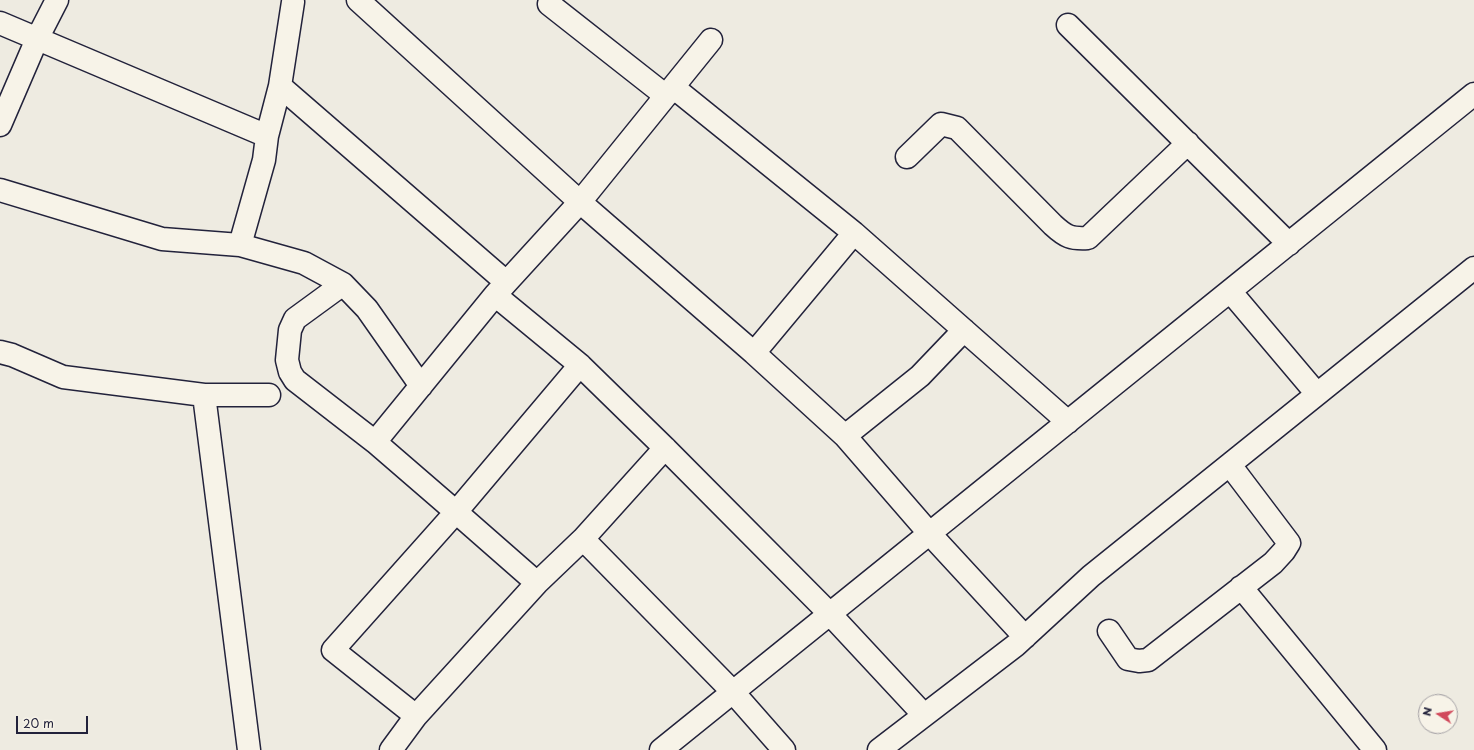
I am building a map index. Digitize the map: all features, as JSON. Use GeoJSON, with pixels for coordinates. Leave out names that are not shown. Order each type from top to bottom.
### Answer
{"type":"FeatureCollection","features":[{"type":"Feature","properties":{"kind":"street"},"geometry":{"type":"LineString","coordinates":[[0,125],[37,39],[57,0]]}},
{"type":"Feature","properties":{"kind":"street"},"geometry":{"type":"LineString","coordinates":[[358,0],[580,202],[754,353],[845,436],[930,534],[1025,637]]}},
{"type":"Feature","properties":{"kind":"street"},"geometry":{"type":"LineString","coordinates":[[240,245],[264,160],[267,136],[280,86],[292,1]]}},
{"type":"Feature","properties":{"kind":"street"},"geometry":{"type":"LineString","coordinates":[[549,4],[669,92],[854,233],[1068,422]]}},
{"type":"Feature","properties":{"kind":"street"},"geometry":{"type":"LineString","coordinates":[[0,23],[267,136]]}},
{"type":"Feature","properties":{"kind":"street"},"geometry":{"type":"LineString","coordinates":[[1068,25],[1289,244]]}},
{"type":"Feature","properties":{"kind":"street"},"geometry":{"type":"LineString","coordinates":[[375,442],[501,289],[580,202],[711,40]]}},
{"type":"Feature","properties":{"kind":"street"},"geometry":{"type":"LineString","coordinates":[[280,86],[501,289],[665,448],[830,614],[924,715]]}},
{"type":"Feature","properties":{"kind":"street"},"geometry":{"type":"LineString","coordinates":[[662,750],[1474,94]]}},
{"type":"Feature","properties":{"kind":"street"},"geometry":{"type":"LineString","coordinates":[[907,157],[941,124],[957,128],[1062,234],[1074,239],[1081,239],[1088,238],[1102,226],[1188,143]]}},
{"type":"Feature","properties":{"kind":"street"},"geometry":{"type":"LineString","coordinates":[[0,190],[162,239],[240,245],[304,263],[342,284],[367,309],[421,386]]}},
{"type":"Feature","properties":{"kind":"street"},"geometry":{"type":"LineString","coordinates":[[754,353],[854,233]]}},
{"type":"Feature","properties":{"kind":"street"},"geometry":{"type":"LineString","coordinates":[[879,750],[1025,637],[1091,576],[1474,268]]}},
{"type":"Feature","properties":{"kind":"street"},"geometry":{"type":"LineString","coordinates":[[342,284],[294,318],[290,330],[287,360],[290,372],[295,380],[375,442],[537,583]]}},
{"type":"Feature","properties":{"kind":"street"},"geometry":{"type":"LineString","coordinates":[[1230,291],[1317,394]]}},
{"type":"Feature","properties":{"kind":"street"},"geometry":{"type":"LineString","coordinates":[[845,436],[920,376],[964,330]]}},
{"type":"Feature","properties":{"kind":"street"},"geometry":{"type":"LineString","coordinates":[[0,352],[12,355],[63,378],[204,395],[269,395]]}},
{"type":"Feature","properties":{"kind":"street"},"geometry":{"type":"LineString","coordinates":[[416,716],[333,650],[456,512],[580,365]]}},
{"type":"Feature","properties":{"kind":"street"},"geometry":{"type":"LineString","coordinates":[[204,395],[249,750]]}},
{"type":"Feature","properties":{"kind":"street"},"geometry":{"type":"LineString","coordinates":[[391,750],[416,716],[537,583],[583,539],[665,448]]}},
{"type":"Feature","properties":{"kind":"street"},"geometry":{"type":"LineString","coordinates":[[1109,631],[1128,659],[1139,662],[1148,660],[1273,562],[1284,551],[1289,542],[1230,465]]}},
{"type":"Feature","properties":{"kind":"street"},"geometry":{"type":"LineString","coordinates":[[583,539],[733,692],[784,750]]}},
{"type":"Feature","properties":{"kind":"street"},"geometry":{"type":"LineString","coordinates":[[1241,587],[1375,750]]}}]}
